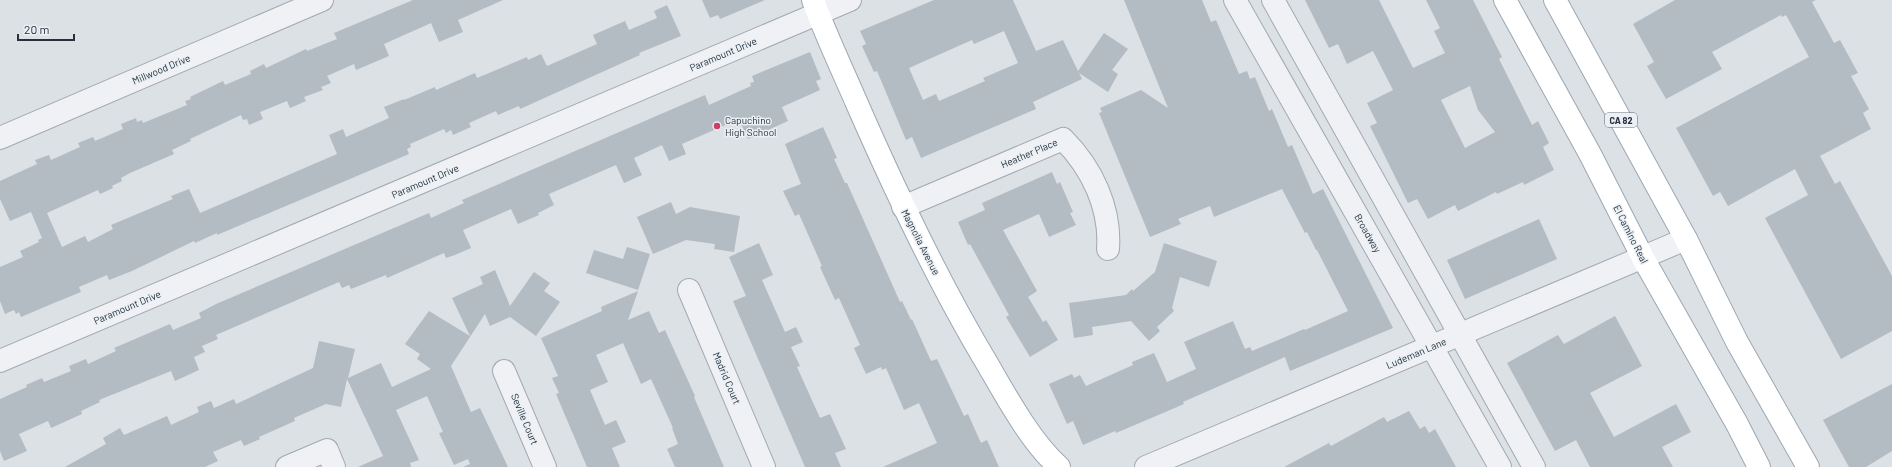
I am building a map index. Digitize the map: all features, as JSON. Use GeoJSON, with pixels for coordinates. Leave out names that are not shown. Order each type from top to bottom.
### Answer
{"type":"FeatureCollection","features":[{"type":"Feature","properties":{"kind":"main road","name":"El Camino Real"},"geometry":{"type":"LineString","coordinates":[[1505,0],[1590,154],[1643,258],[1737,424],[1759,467]]}},
{"type":"Feature","properties":{"kind":"main road","name":"CA 82"},"geometry":{"type":"LineString","coordinates":[[1556,0],[1686,239],[1737,342],[1808,467]]}},
{"type":"Feature","properties":{"kind":"main road","name":"Magnolia Avenue"},"geometry":{"type":"LineString","coordinates":[[816,7],[903,207],[926,254],[979,351],[1028,430],[1059,467]]}},
{"type":"Feature","properties":{"kind":"street","name":"Millwood Drive"},"geometry":{"type":"LineString","coordinates":[[0,138],[322,0]]}},
{"type":"Feature","properties":{"kind":"street","name":"Paramount Drive"},"geometry":{"type":"LineString","coordinates":[[0,361],[816,7],[850,0]]}},
{"type":"Feature","properties":{"kind":"street","name":"Broadway"},"geometry":{"type":"LineString","coordinates":[[1236,0],[1272,67],[1500,467]]}},
{"type":"Feature","properties":{"kind":"street"},"geometry":{"type":"LineString","coordinates":[[1273,0],[1534,467]]}},
{"type":"Feature","properties":{"kind":"street","name":"Heather Place"},"geometry":{"type":"LineString","coordinates":[[903,207],[1063,138],[1077,153],[1087,167],[1104,205],[1109,234],[1108,249]]}},
{"type":"Feature","properties":{"kind":"street","name":"Ludeman Lane"},"geometry":{"type":"LineString","coordinates":[[1146,467],[1686,239]]}},
{"type":"Feature","properties":{"kind":"street","name":"Madrid Court"},"geometry":{"type":"LineString","coordinates":[[689,290],[764,467]]}},
{"type":"Feature","properties":{"kind":"street","name":"Seville Court"},"geometry":{"type":"LineString","coordinates":[[504,371],[545,467]]}},
{"type":"Feature","properties":{"kind":"street"},"geometry":{"type":"LineString","coordinates":[[287,467],[327,450],[334,467]]}},
{"type":"Feature","properties":{"kind":"building"},"geometry":{"type":"Polygon","coordinates":[[[413,0],[503,0],[458,20],[463,32],[439,42],[431,23],[384,44],[389,56],[356,70],[354,64],[327,76],[331,83],[321,87],[323,90],[304,97],[306,101],[290,108],[287,101],[260,112],[263,119],[249,125],[247,119],[243,120],[241,115],[190,139],[191,141],[172,150],[174,154],[121,178],[122,181],[112,186],[113,188],[100,194],[98,190],[47,213],[62,247],[85,236],[88,242],[113,229],[111,225],[173,199],[171,196],[189,189],[200,213],[337,154],[329,135],[343,129],[346,137],[389,118],[384,107],[435,87],[436,90],[475,73],[477,78],[527,57],[528,60],[541,54],[547,66],[597,44],[593,35],[625,21],[629,30],[657,18],[654,11],[667,5],[681,36],[639,53],[640,55],[520,109],[519,106],[498,115],[496,111],[469,123],[471,127],[453,135],[451,130],[446,133],[444,129],[410,144],[411,147],[407,149],[409,154],[217,235],[217,233],[195,243],[194,241],[132,271],[109,280],[107,275],[79,287],[81,292],[21,317],[19,312],[16,314],[14,310],[5,314],[0,301],[0,267],[23,257],[20,251],[39,242],[38,240],[42,238],[31,212],[10,221],[0,199],[0,181],[37,164],[35,160],[49,155],[51,160],[80,147],[78,143],[93,137],[95,141],[123,129],[121,124],[136,118],[137,122],[142,120],[143,123],[187,105],[185,101],[191,99],[190,97],[223,81],[225,85],[251,74],[250,71],[264,64],[266,68],[306,49],[307,51],[337,39],[334,33],[413,0]]]}},
{"type":"Feature","properties":{"kind":"building"},"geometry":{"type":"Polygon","coordinates":[[[702,0],[765,0],[720,19],[718,15],[710,18],[702,0]]]}},
{"type":"Feature","properties":{"kind":"building"},"geometry":{"type":"Polygon","coordinates":[[[934,0],[1013,0],[1036,51],[1063,40],[1078,71],[1104,33],[1128,49],[1112,70],[1118,74],[1108,92],[1079,73],[1082,79],[1033,102],[1036,109],[921,158],[912,137],[906,140],[877,71],[874,72],[862,46],[866,44],[860,31],[934,0]],[[1004,31],[974,44],[972,40],[909,68],[923,100],[936,94],[939,101],[985,81],[983,78],[1018,63],[1004,31]]]}},
{"type":"Feature","properties":{"kind":"building"},"geometry":{"type":"Polygon","coordinates":[[[1124,0],[1202,0],[1211,22],[1216,20],[1239,74],[1247,71],[1250,79],[1255,77],[1269,111],[1272,109],[1288,147],[1292,145],[1313,194],[1323,189],[1393,328],[1290,371],[1285,357],[1183,402],[1184,404],[1116,433],[1115,431],[1083,445],[1073,421],[1067,424],[1049,384],[1072,374],[1074,378],[1080,375],[1086,386],[1133,365],[1132,362],[1154,353],[1167,382],[1196,369],[1184,342],[1233,321],[1245,349],[1250,347],[1252,351],[1348,311],[1317,250],[1307,232],[1305,233],[1282,189],[1214,217],[1210,206],[1178,219],[1181,224],[1150,237],[1099,113],[1102,112],[1100,108],[1141,90],[1168,108],[1124,0]]]}},
{"type":"Feature","properties":{"kind":"building"},"geometry":{"type":"Polygon","coordinates":[[[1305,0],[1379,0],[1413,68],[1445,53],[1434,31],[1440,28],[1426,0],[1473,0],[1502,57],[1499,59],[1532,125],[1538,121],[1549,143],[1543,147],[1554,170],[1524,185],[1523,182],[1497,194],[1496,192],[1458,211],[1455,205],[1428,219],[1417,199],[1408,203],[1370,126],[1377,123],[1367,103],[1393,90],[1373,51],[1347,64],[1338,44],[1329,48],[1305,0]],[[1470,86],[1441,100],[1465,148],[1495,132],[1478,110],[1470,86]]]}},
{"type":"Feature","properties":{"kind":"building"},"geometry":{"type":"Polygon","coordinates":[[[1675,0],[1816,0],[1812,2],[1834,43],[1840,40],[1858,73],[1851,76],[1869,109],[1863,113],[1871,129],[1820,156],[1835,184],[1840,181],[1892,276],[1892,331],[1841,359],[1765,218],[1808,195],[1795,169],[1728,206],[1720,192],[1713,196],[1676,128],[1809,57],[1786,15],[1782,17],[1781,15],[1712,52],[1722,69],[1666,99],[1647,66],[1654,62],[1633,24],[1675,0]]]}},
{"type":"Feature","properties":{"kind":"building"},"geometry":{"type":"Polygon","coordinates":[[[810,52],[821,79],[816,81],[820,90],[782,107],[788,121],[748,139],[739,119],[682,144],[686,154],[669,161],[662,145],[634,158],[642,175],[624,183],[616,165],[549,194],[554,205],[538,213],[539,215],[518,224],[511,209],[463,230],[471,248],[455,255],[446,258],[444,253],[387,278],[386,275],[351,289],[349,285],[342,288],[339,282],[216,335],[218,339],[202,346],[205,352],[194,357],[199,370],[175,381],[171,371],[99,400],[100,402],[81,411],[82,414],[51,428],[48,421],[19,434],[27,451],[4,461],[0,451],[0,399],[27,387],[26,385],[42,378],[44,382],[71,371],[69,366],[86,359],[88,364],[116,351],[114,348],[170,324],[173,330],[201,318],[199,313],[216,304],[429,213],[431,218],[464,203],[462,200],[705,95],[709,105],[751,86],[750,83],[754,82],[752,76],[810,52]]]}},
{"type":"Feature","properties":{"kind":"building"},"geometry":{"type":"Polygon","coordinates":[[[823,127],[837,158],[834,159],[845,183],[847,183],[900,302],[902,301],[911,320],[912,319],[931,361],[937,359],[964,416],[968,414],[981,443],[987,440],[999,467],[883,467],[937,443],[919,403],[904,410],[886,368],[882,370],[881,367],[866,374],[854,348],[860,345],[839,298],[835,300],[799,214],[795,216],[783,191],[801,184],[785,144],[823,127]]]}},
{"type":"Feature","properties":{"kind":"building"},"geometry":{"type":"Polygon","coordinates":[[[1052,172],[1057,184],[1060,182],[1073,212],[1070,213],[1076,225],[1049,237],[1039,214],[1003,230],[1037,291],[1028,297],[1043,322],[1046,320],[1058,340],[1030,357],[1006,317],[1009,315],[970,244],[968,245],[958,222],[985,210],[982,203],[1052,172]]]}},
{"type":"Feature","properties":{"kind":"building"},"geometry":{"type":"Polygon","coordinates":[[[671,202],[676,214],[690,207],[740,216],[734,252],[714,249],[715,244],[686,240],[653,254],[637,217],[671,202]]]}},
{"type":"Feature","properties":{"kind":"building"},"geometry":{"type":"Polygon","coordinates":[[[1539,219],[1557,259],[1465,299],[1447,260],[1539,219]]]}},
{"type":"Feature","properties":{"kind":"building"},"geometry":{"type":"Polygon","coordinates":[[[759,243],[773,275],[762,280],[785,332],[796,327],[803,342],[791,347],[800,366],[797,367],[820,418],[830,414],[846,449],[835,453],[841,467],[805,467],[733,301],[746,296],[729,257],[759,243]]]}},
{"type":"Feature","properties":{"kind":"building"},"geometry":{"type":"Polygon","coordinates":[[[1164,243],[1217,261],[1209,287],[1180,277],[1172,308],[1174,311],[1157,327],[1160,331],[1149,341],[1131,321],[1092,327],[1093,335],[1074,338],[1069,303],[1126,295],[1132,289],[1133,291],[1155,272],[1164,243]]]}},
{"type":"Feature","properties":{"kind":"building"},"geometry":{"type":"Polygon","coordinates":[[[627,247],[650,254],[638,290],[586,273],[594,250],[623,259],[627,247]]]}},
{"type":"Feature","properties":{"kind":"building"},"geometry":{"type":"Polygon","coordinates":[[[495,270],[510,306],[534,272],[550,283],[544,291],[560,302],[536,336],[510,317],[490,326],[485,314],[451,366],[471,412],[480,408],[508,467],[463,467],[470,464],[468,459],[454,465],[439,433],[443,432],[427,396],[396,410],[419,460],[410,463],[411,467],[358,467],[383,456],[347,379],[341,407],[326,404],[294,418],[295,421],[259,437],[260,439],[244,446],[241,440],[213,452],[218,461],[205,467],[65,467],[106,444],[103,438],[120,428],[124,435],[167,416],[171,425],[199,412],[197,407],[211,401],[214,408],[234,399],[236,404],[313,368],[319,341],[355,349],[348,378],[381,363],[392,387],[431,369],[417,359],[420,354],[405,344],[429,311],[470,336],[452,298],[483,284],[480,277],[495,270]]]}},
{"type":"Feature","properties":{"kind":"building"},"geometry":{"type":"Polygon","coordinates":[[[638,291],[628,320],[649,311],[659,333],[665,330],[695,396],[694,397],[724,467],[675,467],[667,449],[678,444],[673,428],[651,379],[641,384],[623,343],[596,355],[608,382],[590,390],[605,425],[616,420],[626,442],[612,448],[620,467],[587,467],[556,394],[559,393],[552,378],[558,376],[541,338],[602,311],[601,307],[638,291]]]}},
{"type":"Feature","properties":{"kind":"building"},"geometry":{"type":"Polygon","coordinates":[[[1615,316],[1642,366],[1590,393],[1614,437],[1676,404],[1691,432],[1662,447],[1673,467],[1590,467],[1576,440],[1555,451],[1507,363],[1558,335],[1564,344],[1615,316]]]}},
{"type":"Feature","properties":{"kind":"building"},"geometry":{"type":"Polygon","coordinates":[[[1892,384],[1892,451],[1866,467],[1849,467],[1823,420],[1892,384]]]}},
{"type":"Feature","properties":{"kind":"building"},"geometry":{"type":"Polygon","coordinates":[[[1409,411],[1420,429],[1425,426],[1429,433],[1435,429],[1456,467],[1284,467],[1329,443],[1331,446],[1384,417],[1387,422],[1409,411]]]}},
{"type":"Feature","properties":{"kind":"place","name":"Capuchino High School"},"geometry":{"type":"Point","coordinates":[717,126]}}]}
